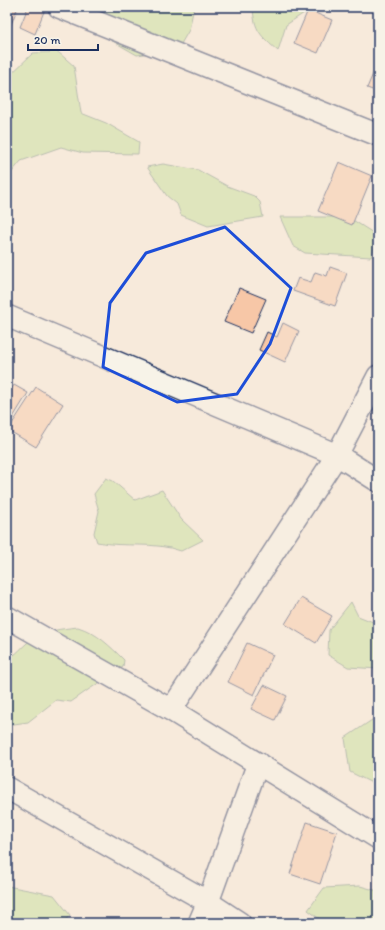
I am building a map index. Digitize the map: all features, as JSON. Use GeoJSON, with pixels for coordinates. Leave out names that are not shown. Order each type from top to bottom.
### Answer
{"type":"FeatureCollection","features":[{"type":"Feature","properties":{"kind":"street"},"geometry":{"type":"LineString","coordinates":[[59,7],[378,135]]}},
{"type":"Feature","properties":{"kind":"street"},"geometry":{"type":"LineString","coordinates":[[7,316],[336,455],[378,481]]}},
{"type":"Feature","properties":{"kind":"street"},"geometry":{"type":"LineString","coordinates":[[170,710],[336,455],[378,376]]}},
{"type":"Feature","properties":{"kind":"street"},"geometry":{"type":"LineString","coordinates":[[7,617],[170,710],[378,838]]}},
{"type":"Feature","properties":{"kind":"street"},"geometry":{"type":"LineString","coordinates":[[199,923],[258,763]]}},
{"type":"Feature","properties":{"kind":"street"},"geometry":{"type":"LineString","coordinates":[[7,788],[208,902],[240,923]]}},
{"type":"Feature","properties":{"kind":"highlighted area"},"geometry":{"type":"Polygon","coordinates":[[[225,227],[291,288],[270,344],[237,394],[177,402],[103,367],[110,303],[146,253],[225,227]]]}},
{"type":"Feature","properties":{"kind":"green space"},"geometry":{"type":"Polygon","coordinates":[[[53,7],[194,7],[189,30],[178,49],[137,55],[53,7]]]}},
{"type":"Feature","properties":{"kind":"green space"},"geometry":{"type":"Polygon","coordinates":[[[253,7],[313,7],[286,25],[278,51],[263,37],[257,28],[253,7]]]}},
{"type":"Feature","properties":{"kind":"green space"},"geometry":{"type":"Polygon","coordinates":[[[58,52],[74,66],[81,113],[106,123],[139,142],[138,154],[83,153],[61,147],[21,161],[7,178],[7,78],[33,53],[58,52]]]}},
{"type":"Feature","properties":{"kind":"green space"},"geometry":{"type":"Polygon","coordinates":[[[163,164],[198,170],[227,186],[254,196],[260,202],[263,217],[208,226],[181,215],[177,204],[167,196],[147,167],[163,164]]]}},
{"type":"Feature","properties":{"kind":"green space"},"geometry":{"type":"Polygon","coordinates":[[[280,217],[348,217],[378,236],[371,257],[305,253],[293,246],[280,217]]]}},
{"type":"Feature","properties":{"kind":"green space"},"geometry":{"type":"Polygon","coordinates":[[[106,478],[113,481],[135,500],[162,490],[181,519],[203,540],[181,551],[160,546],[118,545],[97,542],[94,533],[99,511],[94,494],[106,478]]]}},
{"type":"Feature","properties":{"kind":"green space"},"geometry":{"type":"Polygon","coordinates":[[[351,602],[358,616],[373,622],[378,621],[378,669],[348,667],[328,655],[329,630],[351,602]]]}},
{"type":"Feature","properties":{"kind":"green space"},"geometry":{"type":"Polygon","coordinates":[[[78,627],[97,636],[108,645],[124,660],[123,667],[71,702],[56,700],[28,722],[7,725],[7,659],[14,655],[31,640],[42,634],[54,630],[78,627]]]}},
{"type":"Feature","properties":{"kind":"green space"},"geometry":{"type":"Polygon","coordinates":[[[378,716],[378,786],[350,772],[345,738],[378,716]]]}},
{"type":"Feature","properties":{"kind":"green space"},"geometry":{"type":"Polygon","coordinates":[[[7,886],[54,895],[70,915],[63,923],[7,923],[7,886]]]}},
{"type":"Feature","properties":{"kind":"green space"},"geometry":{"type":"Polygon","coordinates":[[[360,886],[378,891],[378,923],[325,923],[308,910],[324,888],[360,886]]]}},
{"type":"Feature","properties":{"kind":"building"},"geometry":{"type":"Polygon","coordinates":[[[7,7],[18,7],[8,32],[7,32],[7,7]]]}},
{"type":"Feature","properties":{"kind":"building"},"geometry":{"type":"Polygon","coordinates":[[[28,7],[40,7],[45,9],[35,34],[20,27],[28,7]]]}},
{"type":"Feature","properties":{"kind":"building"},"geometry":{"type":"Polygon","coordinates":[[[308,10],[332,20],[318,53],[294,43],[308,10]]]}},
{"type":"Feature","properties":{"kind":"building"},"geometry":{"type":"Polygon","coordinates":[[[378,62],[378,92],[367,88],[378,62]]]}},
{"type":"Feature","properties":{"kind":"building"},"geometry":{"type":"Polygon","coordinates":[[[339,162],[372,176],[352,225],[318,211],[339,162]]]}},
{"type":"Feature","properties":{"kind":"building"},"geometry":{"type":"Polygon","coordinates":[[[330,267],[347,273],[335,306],[293,291],[298,278],[311,282],[315,272],[327,276],[330,267]]]}},
{"type":"Feature","properties":{"kind":"building"},"geometry":{"type":"Polygon","coordinates":[[[239,288],[266,299],[251,333],[224,322],[239,288]]]}},
{"type":"Feature","properties":{"kind":"building"},"geometry":{"type":"Polygon","coordinates":[[[283,323],[299,331],[285,362],[259,350],[267,332],[277,337],[283,323]]]}},
{"type":"Feature","properties":{"kind":"building"},"geometry":{"type":"Polygon","coordinates":[[[14,385],[28,393],[12,419],[7,415],[7,397],[14,385]]]}},
{"type":"Feature","properties":{"kind":"building"},"geometry":{"type":"Polygon","coordinates":[[[36,387],[63,404],[36,447],[8,430],[36,387]]]}},
{"type":"Feature","properties":{"kind":"building"},"geometry":{"type":"Polygon","coordinates":[[[301,598],[332,616],[316,643],[285,624],[301,598]]]}},
{"type":"Feature","properties":{"kind":"building"},"geometry":{"type":"Polygon","coordinates":[[[247,643],[273,655],[254,695],[228,682],[247,643]]]}},
{"type":"Feature","properties":{"kind":"building"},"geometry":{"type":"Polygon","coordinates":[[[264,685],[287,696],[275,720],[251,709],[264,685]]]}},
{"type":"Feature","properties":{"kind":"building"},"geometry":{"type":"Polygon","coordinates":[[[307,822],[337,832],[320,884],[290,874],[307,822]]]}}]}
